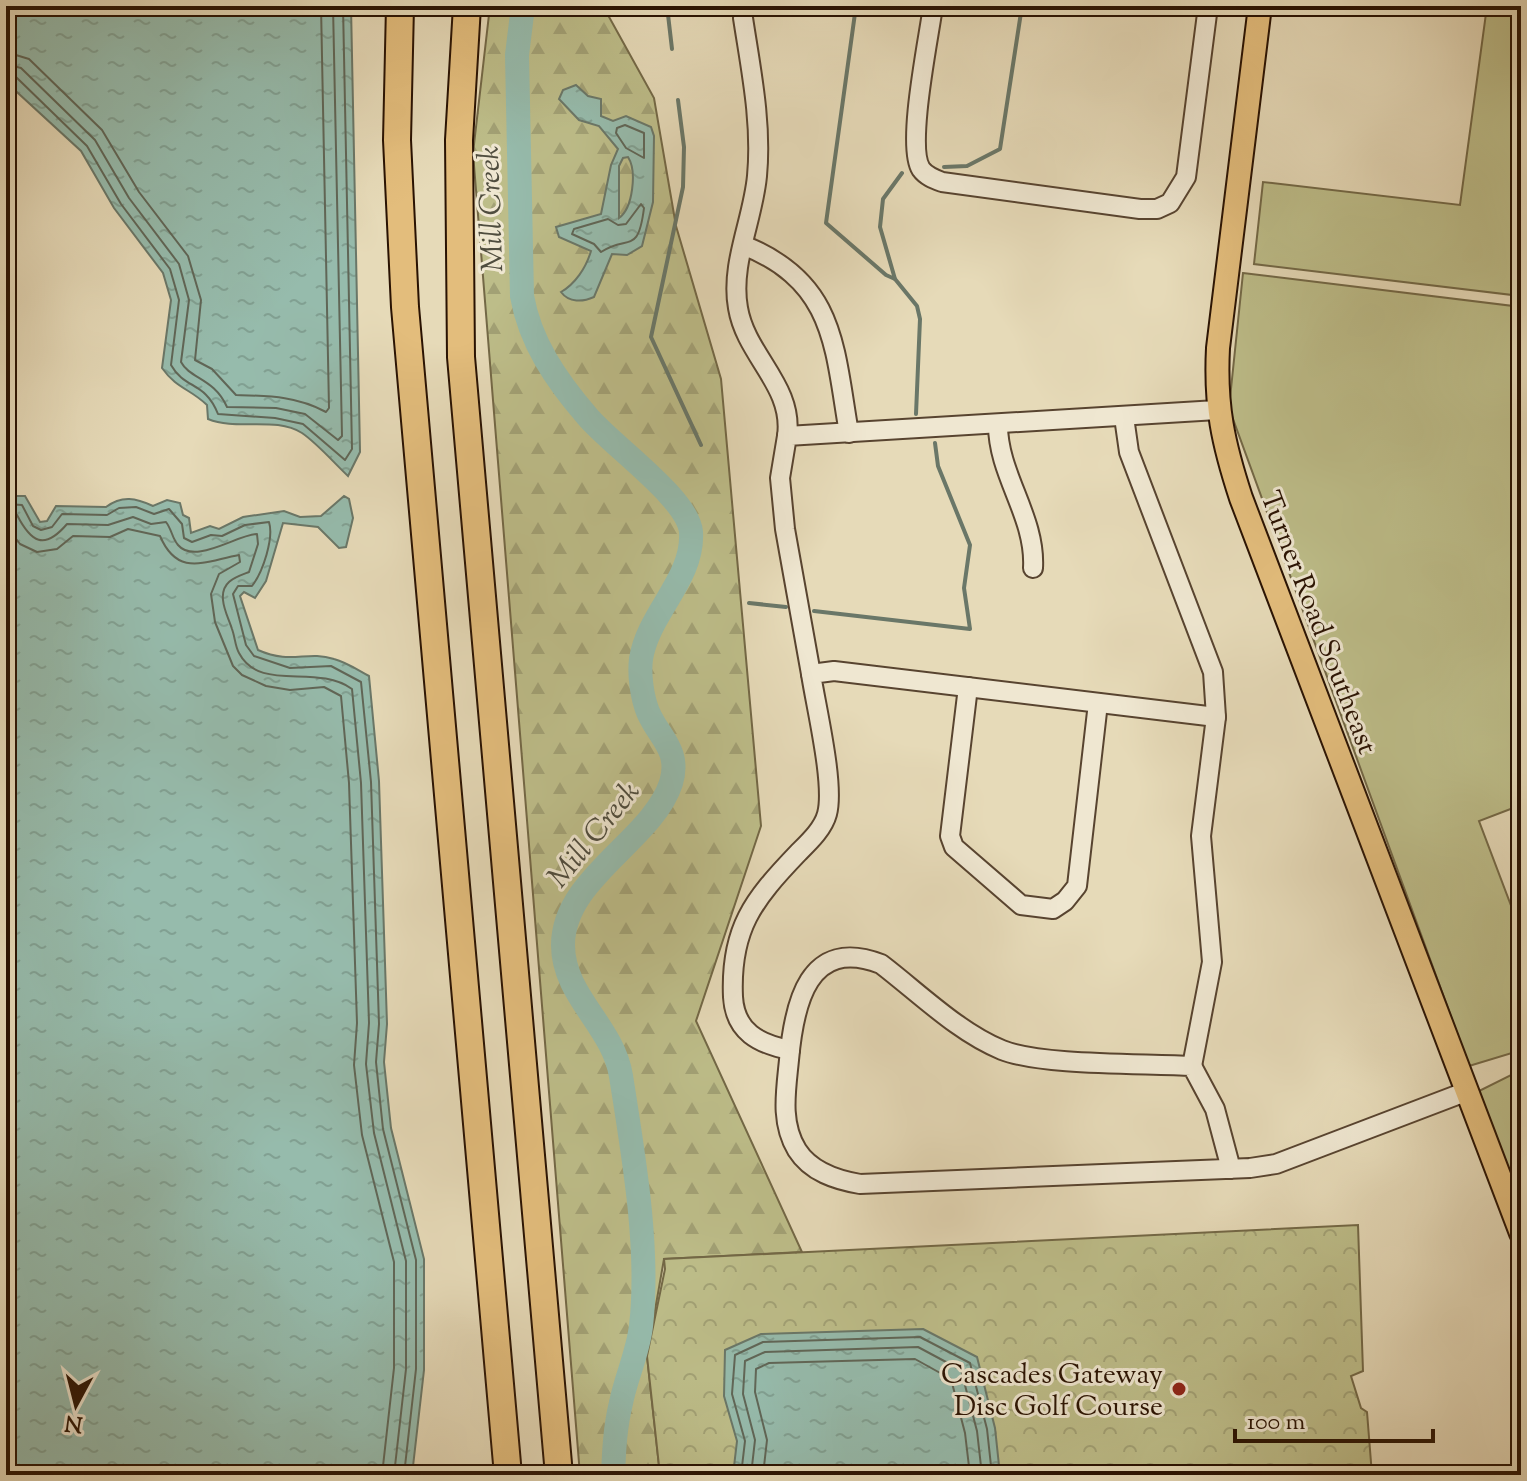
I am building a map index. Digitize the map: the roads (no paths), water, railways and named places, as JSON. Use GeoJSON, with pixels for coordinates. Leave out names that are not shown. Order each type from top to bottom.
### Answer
{"type":"FeatureCollection","features":[{"type":"Feature","properties":{"kind":"highway"},"geometry":{"type":"LineString","coordinates":[[400,6],[397,140],[405,307],[508,1475]]}},
{"type":"Feature","properties":{"kind":"highway"},"geometry":{"type":"LineString","coordinates":[[467,6],[459,140],[461,357],[559,1475]]}},
{"type":"Feature","properties":{"kind":"main road","name":"Turner Road Southeast"},"geometry":{"type":"LineString","coordinates":[[1260,6],[1218,348],[1217,410],[1241,498],[1521,1233]]}},
{"type":"Feature","properties":{"kind":"street"},"geometry":{"type":"LineString","coordinates":[[933,6],[914,146],[921,168],[929,176],[942,182],[1149,209],[1170,203],[1186,177],[1208,6]]}},
{"type":"Feature","properties":{"kind":"street"},"geometry":{"type":"LineString","coordinates":[[743,18],[758,149],[753,202],[737,275],[738,310],[753,348],[788,407],[780,478],[826,773],[827,813],[808,843],[753,902],[736,945],[733,981],[738,1021],[748,1034],[770,1046],[790,1050]]}},
{"type":"Feature","properties":{"kind":"street"},"geometry":{"type":"LineString","coordinates":[[743,245],[787,266],[812,294],[831,337],[849,433]]}},
{"type":"Feature","properties":{"kind":"street"},"geometry":{"type":"LineString","coordinates":[[787,436],[1217,410]]}},
{"type":"Feature","properties":{"kind":"street"},"geometry":{"type":"LineString","coordinates":[[1124,417],[1129,452],[1213,672],[1216,717],[1201,836],[1212,962],[1192,1066],[1215,1109],[1231,1169]]}},
{"type":"Feature","properties":{"kind":"street"},"geometry":{"type":"LineString","coordinates":[[998,425],[998,445],[1034,543],[1033,568]]}},
{"type":"Feature","properties":{"kind":"street"},"geometry":{"type":"LineString","coordinates":[[811,674],[834,671],[1216,717]]}},
{"type":"Feature","properties":{"kind":"street"},"geometry":{"type":"LineString","coordinates":[[968,687],[950,836],[964,859],[1021,905],[1035,909],[1053,909],[1065,901],[1077,886],[1098,703]]}},
{"type":"Feature","properties":{"kind":"street"},"geometry":{"type":"LineString","coordinates":[[1192,1066],[1045,1058],[1003,1050],[982,1040],[881,964],[848,957],[818,968],[798,1001],[785,1110],[791,1138],[812,1166],[839,1181],[877,1184],[1231,1169],[1300,1157],[1465,1092]]}},
{"type":"Feature","properties":{"kind":"water"},"geometry":{"type":"Polygon","coordinates":[[[6,6],[351,6],[360,452],[348,476],[314,443],[291,428],[268,424],[231,424],[208,419],[207,405],[162,368],[171,300],[163,273],[114,208],[81,151],[6,82],[6,6]]]}},
{"type":"Feature","properties":{"kind":"water"},"geometry":{"type":"Polygon","coordinates":[[[576,85],[588,96],[601,99],[601,116],[613,121],[626,116],[651,127],[654,136],[653,202],[642,246],[627,255],[612,254],[594,297],[581,301],[572,300],[561,292],[579,275],[591,251],[559,237],[556,227],[601,214],[611,165],[618,149],[599,126],[579,120],[559,99],[563,90],[576,85]],[[628,157],[623,158],[619,166],[619,218],[630,198],[633,180],[628,157]]]}},
{"type":"Feature","properties":{"kind":"water"},"geometry":{"type":"Polygon","coordinates":[[[6,496],[25,496],[40,522],[47,521],[56,506],[106,507],[129,499],[153,506],[167,500],[180,503],[183,515],[189,518],[191,533],[210,526],[219,529],[243,517],[284,511],[300,517],[321,516],[344,496],[349,499],[353,518],[346,547],[339,548],[318,527],[283,523],[266,581],[255,598],[244,592],[240,596],[258,650],[280,656],[324,657],[343,662],[369,676],[379,781],[387,1024],[384,1062],[391,1128],[424,1259],[424,1370],[412,1475],[6,1475],[6,496]]]}},
{"type":"Feature","properties":{"kind":"water"},"geometry":{"type":"Polygon","coordinates":[[[923,1329],[977,1357],[995,1428],[1000,1475],[733,1475],[737,1441],[724,1396],[725,1350],[761,1334],[923,1329]]]}},
{"type":"Feature","properties":{"kind":"waterway","name":"Mill Creek"},"geometry":{"type":"LineString","coordinates":[[523,6],[517,55],[522,296],[531,329],[565,389],[598,428],[663,488],[687,518],[691,532],[685,565],[652,626],[640,665],[646,706],[671,753],[671,783],[661,804],[646,823],[577,900],[567,921],[563,945],[571,980],[616,1058],[639,1201],[643,1265],[641,1326],[619,1412],[613,1475]]}},
{"type":"Feature","properties":{"kind":"waterway"},"geometry":{"type":"LineString","coordinates":[[667,6],[672,49]]}},
{"type":"Feature","properties":{"kind":"waterway"},"geometry":{"type":"LineString","coordinates":[[856,6],[826,223],[886,275],[895,279]]}},
{"type":"Feature","properties":{"kind":"waterway"},"geometry":{"type":"LineString","coordinates":[[944,167],[967,166],[1000,149],[1022,6]]}},
{"type":"Feature","properties":{"kind":"waterway"},"geometry":{"type":"LineString","coordinates":[[678,100],[684,147],[683,187],[651,337],[701,445]]}},
{"type":"Feature","properties":{"kind":"waterway"},"geometry":{"type":"LineString","coordinates":[[902,173],[883,199],[880,227],[895,279],[917,306],[920,319],[916,414]]}},
{"type":"Feature","properties":{"kind":"waterway"},"geometry":{"type":"LineString","coordinates":[[814,611],[970,629],[964,588],[970,545],[938,466],[935,443]]}},
{"type":"Feature","properties":{"kind":"waterway"},"geometry":{"type":"LineString","coordinates":[[749,603],[786,607]]}},
{"type":"Feature","properties":{"kind":"place","name":"Cascades Gateway Disc Golf Course"},"geometry":{"type":"Point","coordinates":[1179,1389]}}]}
